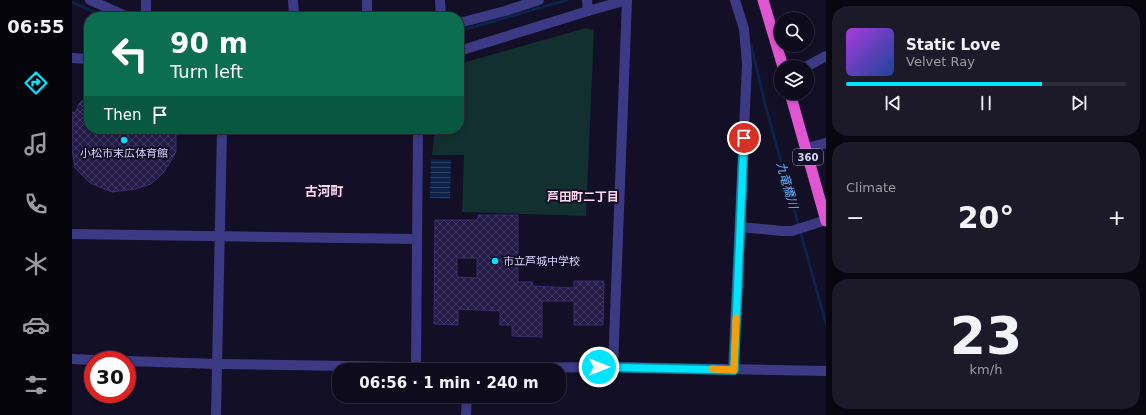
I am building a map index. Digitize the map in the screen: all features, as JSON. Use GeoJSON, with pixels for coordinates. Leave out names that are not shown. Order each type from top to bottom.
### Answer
{"type":"FeatureCollection","features":[{"type":"Feature","properties":{"kind":"highway"},"geometry":{"type":"LineString","coordinates":[[764,0],[781,60]]}},
{"type":"Feature","properties":{"kind":"highway","name":"360"},"geometry":{"type":"LineString","coordinates":[[792,100],[826,220]]}},
{"type":"Feature","properties":{"kind":"street"},"geometry":{"type":"LineString","coordinates":[[90,0],[101,3],[118,12]]}},
{"type":"Feature","properties":{"kind":"street"},"geometry":{"type":"LineString","coordinates":[[146,0],[146,12]]}},
{"type":"Feature","properties":{"kind":"street"},"geometry":{"type":"LineString","coordinates":[[293,0],[294,12]]}},
{"type":"Feature","properties":{"kind":"street"},"geometry":{"type":"LineString","coordinates":[[367,0],[367,12]]}},
{"type":"Feature","properties":{"kind":"street"},"geometry":{"type":"LineString","coordinates":[[440,0],[441,12]]}},
{"type":"Feature","properties":{"kind":"street"},"geometry":{"type":"LineString","coordinates":[[464,22],[539,0]]}},
{"type":"Feature","properties":{"kind":"street"},"geometry":{"type":"LineString","coordinates":[[588,0],[588,11]]}},
{"type":"Feature","properties":{"kind":"street"},"geometry":{"type":"LineString","coordinates":[[464,49],[627,0],[613,367]]}},
{"type":"Feature","properties":{"kind":"street"},"geometry":{"type":"LineString","coordinates":[[734,370],[747,64],[744,29],[735,0]]}},
{"type":"Feature","properties":{"kind":"street"},"geometry":{"type":"LineString","coordinates":[[814,63],[826,56]]}},
{"type":"Feature","properties":{"kind":"street"},"geometry":{"type":"LineString","coordinates":[[72,58],[84,59]]}},
{"type":"Feature","properties":{"kind":"street"},"geometry":{"type":"LineString","coordinates":[[216,415],[222,134]]}},
{"type":"Feature","properties":{"kind":"street"},"geometry":{"type":"LineString","coordinates":[[416,363],[418,134]]}},
{"type":"Feature","properties":{"kind":"street"},"geometry":{"type":"LineString","coordinates":[[806,148],[826,143]]}},
{"type":"Feature","properties":{"kind":"street"},"geometry":{"type":"LineString","coordinates":[[740,228],[792,231],[826,220]]}},
{"type":"Feature","properties":{"kind":"street"},"geometry":{"type":"LineString","coordinates":[[72,234],[417,240]]}},
{"type":"Feature","properties":{"kind":"street"},"geometry":{"type":"LineString","coordinates":[[72,359],[84,360]]}},
{"type":"Feature","properties":{"kind":"street"},"geometry":{"type":"LineString","coordinates":[[136,361],[332,366]]}},
{"type":"Feature","properties":{"kind":"street"},"geometry":{"type":"LineString","coordinates":[[566,368],[613,367],[826,371]]}},
{"type":"Feature","properties":{"kind":"street"},"geometry":{"type":"LineString","coordinates":[[466,403],[466,415]]}},
{"type":"Feature","properties":{"kind":"green space"},"geometry":{"type":"Polygon","coordinates":[[[586,28],[594,30],[586,216],[462,212],[464,155],[432,155],[434,134],[464,134],[464,63],[586,28]]]}},
{"type":"Feature","properties":{"kind":"water"},"geometry":{"type":"Polygon","coordinates":[[[431,159],[451,160],[450,199],[430,198],[431,159]]]}},
{"type":"Feature","properties":{"kind":"building","name":"小松市末広体育館"},"geometry":{"type":"Polygon","coordinates":[[[84,99],[84,134],[176,134],[176,152],[164,172],[151,184],[135,189],[112,192],[90,183],[75,168],[73,155],[72,156],[72,112],[75,113],[79,104],[84,99]]]}},
{"type":"Feature","properties":{"kind":"building"},"geometry":{"type":"Polygon","coordinates":[[[478,215],[518,215],[518,282],[533,282],[532,286],[574,288],[574,281],[604,281],[603,325],[574,325],[574,301],[542,301],[542,337],[512,336],[512,325],[500,325],[500,311],[458,309],[458,325],[434,324],[435,220],[478,220],[478,215]],[[457,258],[457,277],[477,278],[477,258],[457,258]]]}},
{"type":"Feature","properties":{"kind":"waterway"},"geometry":{"type":"LineString","coordinates":[[464,30],[567,0]]}},
{"type":"Feature","properties":{"kind":"waterway"},"geometry":{"type":"LineString","coordinates":[[72,2],[94,12]]}},
{"type":"Feature","properties":{"kind":"waterway","name":"九竜橋川"},"geometry":{"type":"LineString","coordinates":[[751,45],[765,104],[826,324]]}},
{"type":"Feature","properties":{"kind":"slow traffic"},"geometry":{"type":"LineString","coordinates":[[712,369],[734,370],[736,318]]}},
{"type":"Feature","properties":{"kind":"place","name":"小松市末広体育館"},"geometry":{"type":"Point","coordinates":[124,140]}},
{"type":"Feature","properties":{"kind":"place","name":"市立芦城中学校"},"geometry":{"type":"Point","coordinates":[495,261]}},
{"type":"Feature","properties":{"kind":"district","name":"古河町"},"geometry":{"type":"Point","coordinates":[324,191]}},
{"type":"Feature","properties":{"kind":"district","name":"芦田町二丁目"},"geometry":{"type":"Point","coordinates":[583,197]}},
{"type":"Feature","properties":{"kind":"route"},"geometry":{"type":"LineString","coordinates":[[599,367],[734,370],[744,138]]}}]}
